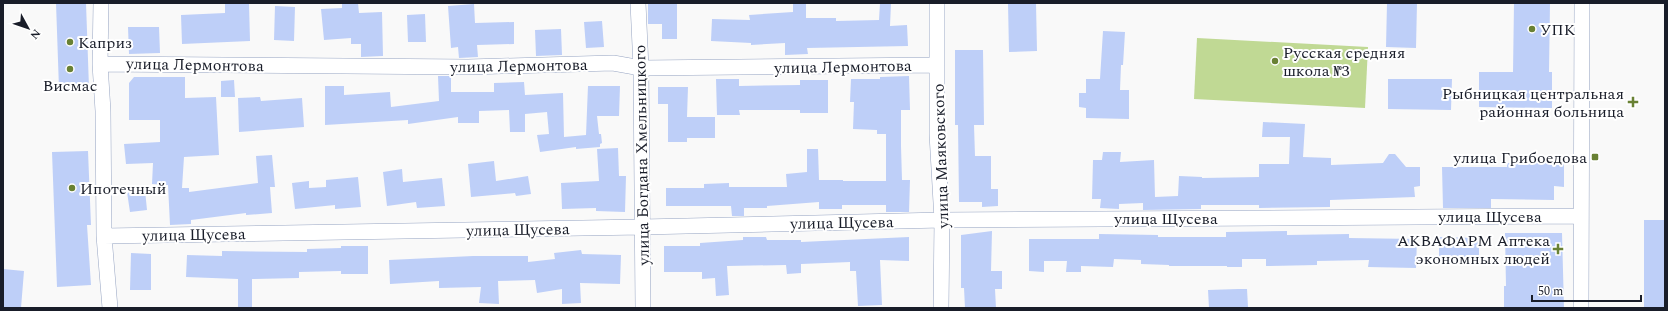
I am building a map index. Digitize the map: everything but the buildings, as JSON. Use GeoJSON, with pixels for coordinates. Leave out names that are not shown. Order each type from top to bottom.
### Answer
{"type":"FeatureCollection","features":[{"type":"Feature","properties":{"kind":"street"},"geometry":{"type":"LineString","coordinates":[[101,3],[100,64],[103,111],[104,236],[110,308]]}},
{"type":"Feature","properties":{"kind":"street","name":"улица Богдана Хмельницкого"},"geometry":{"type":"LineString","coordinates":[[638,3],[642,308]]}},
{"type":"Feature","properties":{"kind":"street","name":"улица Маяковского"},"geometry":{"type":"LineString","coordinates":[[937,3],[937,134],[942,220],[941,308]]}},
{"type":"Feature","properties":{"kind":"street"},"geometry":{"type":"LineString","coordinates":[[1581,308],[1580,216],[1582,3]]}},
{"type":"Feature","properties":{"kind":"street","name":"улица Лермонтова"},"geometry":{"type":"LineString","coordinates":[[100,64],[468,67],[613,63],[640,68],[937,65]]}},
{"type":"Feature","properties":{"kind":"street","name":"улица Щусева"},"geometry":{"type":"LineString","coordinates":[[104,236],[642,227],[942,220],[1580,216]]}},
{"type":"Feature","properties":{"kind":"green space"},"geometry":{"type":"Polygon","coordinates":[[[1197,38],[1368,47],[1365,108],[1194,99],[1197,38]]]}},
{"type":"Feature","properties":{"kind":"place","name":"УПК"},"geometry":{"type":"Point","coordinates":[1532,29]}},
{"type":"Feature","properties":{"kind":"place","name":"Каприз"},"geometry":{"type":"Point","coordinates":[70,42]}},
{"type":"Feature","properties":{"kind":"place","name":"Русская средняя школа №3"},"geometry":{"type":"Point","coordinates":[1275,61]}},
{"type":"Feature","properties":{"kind":"place","name":"Висмас"},"geometry":{"type":"Point","coordinates":[70,69]}},
{"type":"Feature","properties":{"kind":"place","name":"Рыбницкая центральная районная больница"},"geometry":{"type":"Point","coordinates":[1633,102]}},
{"type":"Feature","properties":{"kind":"place","name":"улица Грибоедова"},"geometry":{"type":"Point","coordinates":[1595,157]}},
{"type":"Feature","properties":{"kind":"place","name":"Ипотечный"},"geometry":{"type":"Point","coordinates":[72,188]}},
{"type":"Feature","properties":{"kind":"place","name":"АКВАФАРМ Аптека экономных людей"},"geometry":{"type":"Point","coordinates":[1558,249]}}]}
